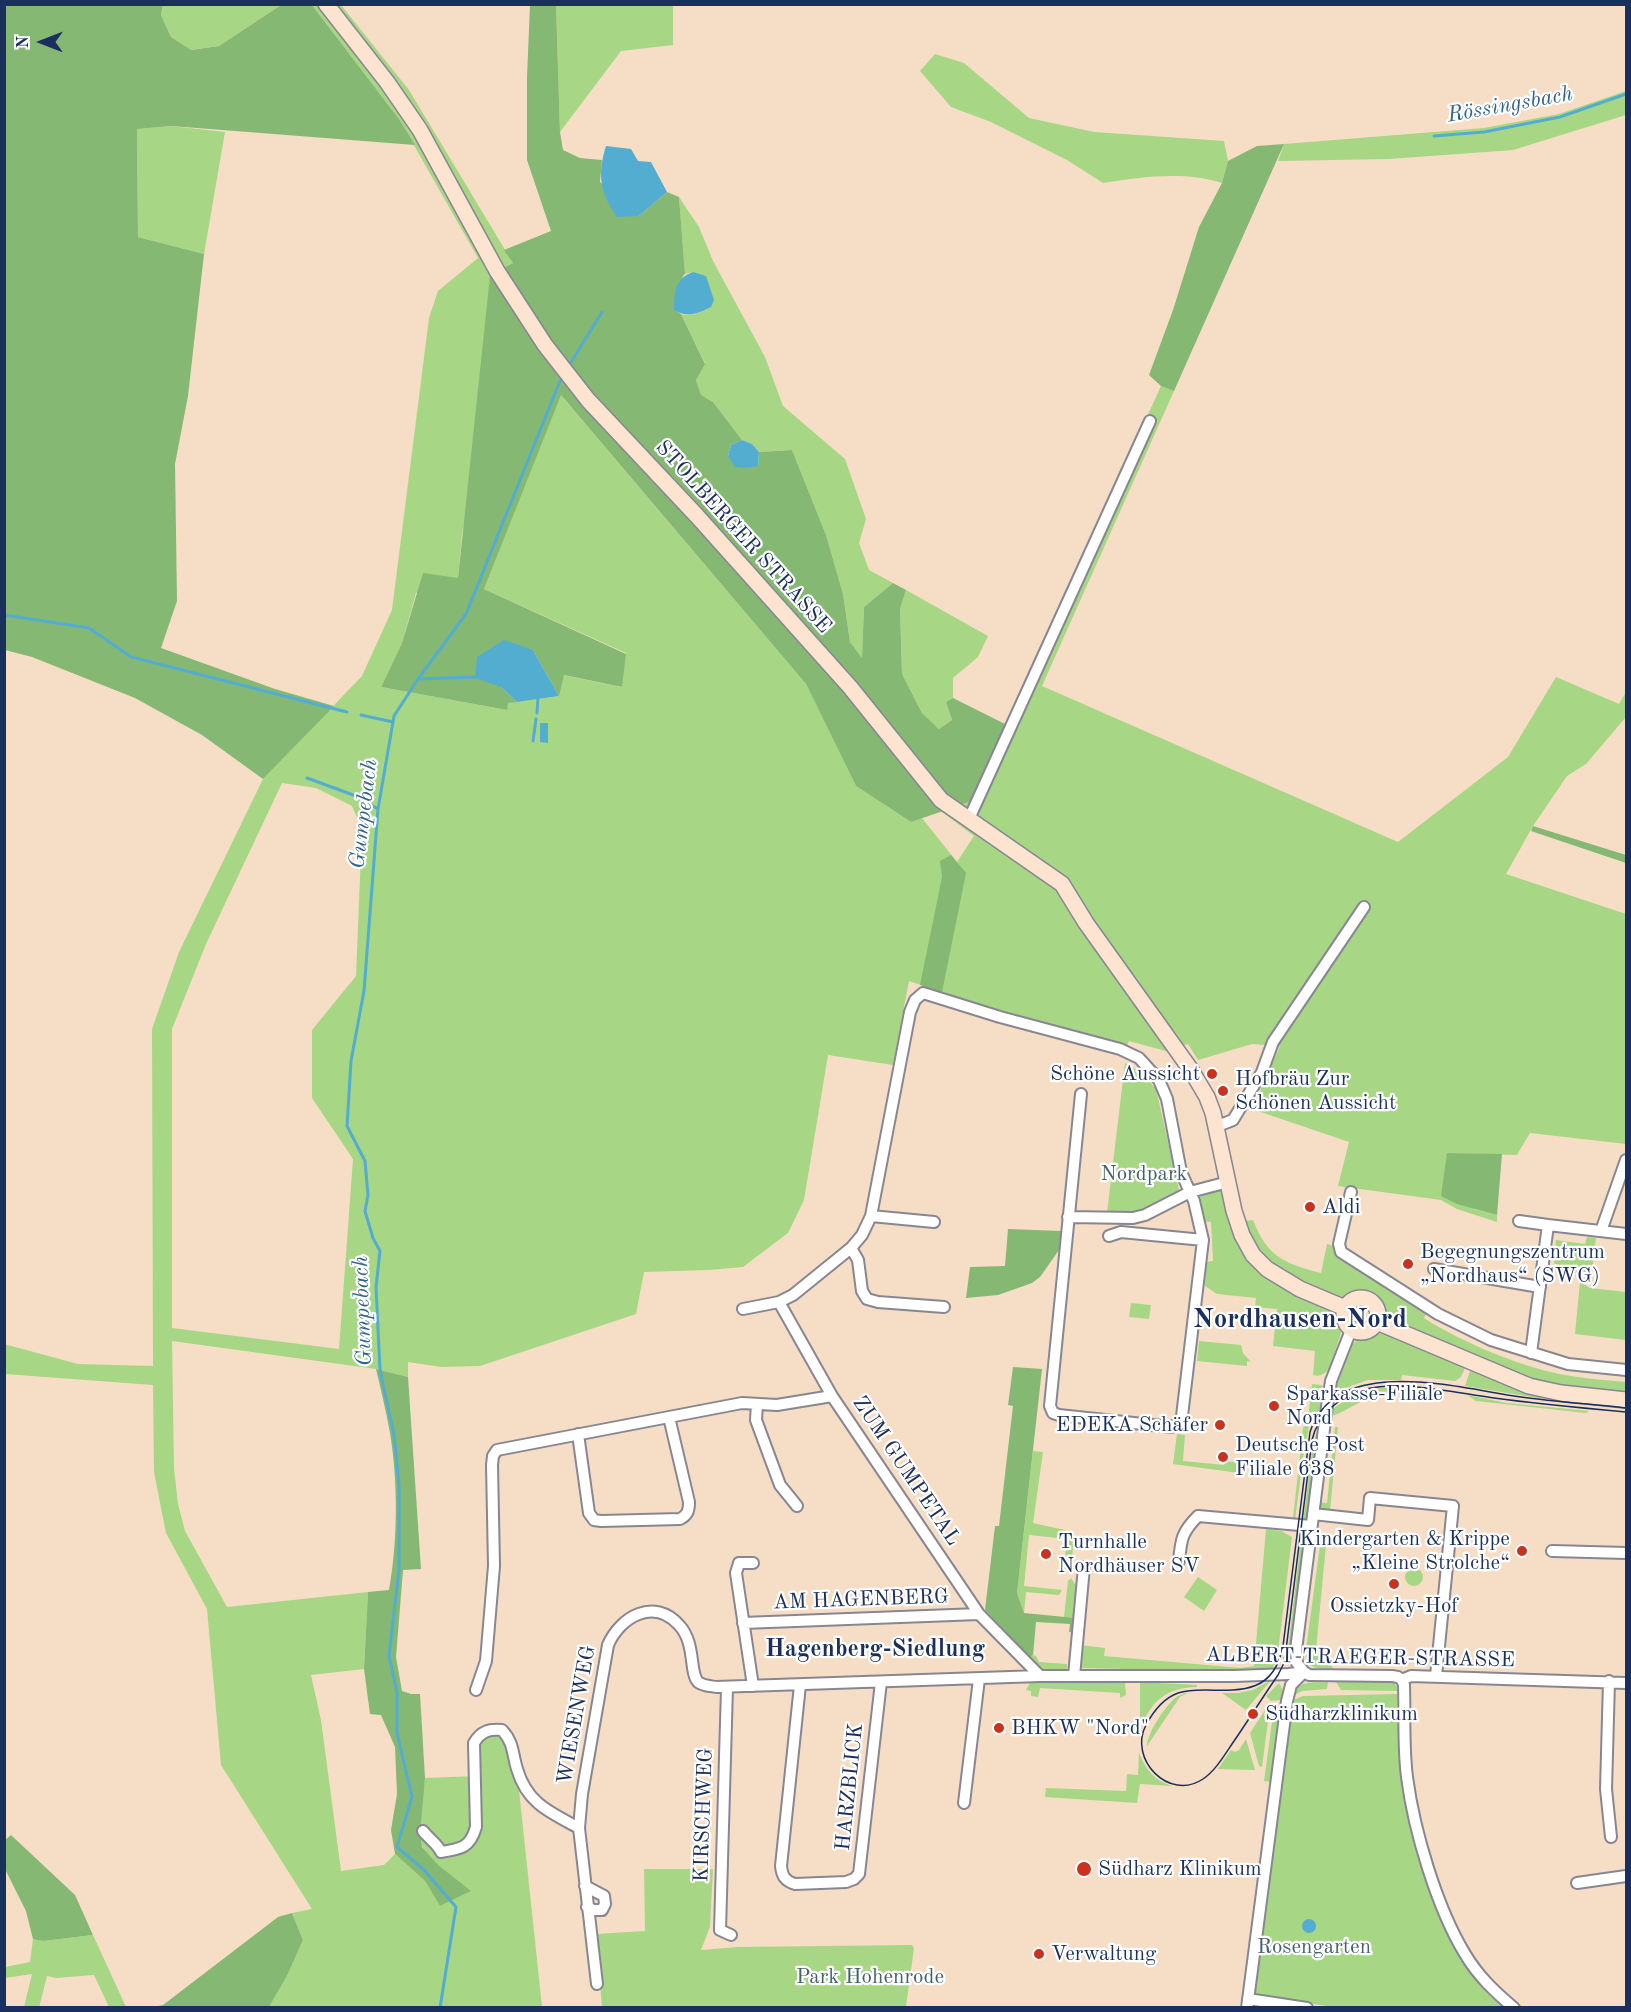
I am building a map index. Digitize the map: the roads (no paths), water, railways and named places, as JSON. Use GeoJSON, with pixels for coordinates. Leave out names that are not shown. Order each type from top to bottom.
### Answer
{"type":"FeatureCollection","features":[{"type":"Feature","properties":{"kind":"main road","name":"STOLBERGER STRASSE"},"geometry":{"type":"LineString","coordinates":[[326,4],[387,82],[420,130],[497,271],[544,345],[588,400],[850,687],[941,800],[1062,885],[1086,923],[1191,1070],[1207,1097],[1242,1235],[1253,1255],[1267,1269],[1300,1289],[1345,1308]]}},
{"type":"Feature","properties":{"kind":"main road"},"geometry":{"type":"LineString","coordinates":[[1359,1298],[1371,1301],[1378,1310],[1377,1322],[1369,1331],[1351,1330],[1345,1323],[1345,1308],[1348,1303],[1359,1298]]}},
{"type":"Feature","properties":{"kind":"main road"},"geometry":{"type":"LineString","coordinates":[[1377,1322],[1529,1386],[1561,1393],[1626,1400]]}},
{"type":"Feature","properties":{"kind":"street"},"geometry":{"type":"LineString","coordinates":[[968,821],[1150,421]]}},
{"type":"Feature","properties":{"kind":"street"},"geometry":{"type":"LineString","coordinates":[[1215,1126],[1233,1120],[1262,1072],[1273,1042],[1364,907]]}},
{"type":"Feature","properties":{"kind":"street"},"geometry":{"type":"LineString","coordinates":[[743,1309],[779,1302],[793,1295],[851,1248],[862,1235],[871,1216],[910,1012],[915,1000],[924,993],[1000,1017],[1120,1049],[1139,1058],[1159,1080],[1164,1089],[1182,1172],[1198,1215],[1203,1240],[1182,1416],[1178,1424],[1171,1427],[1059,1415],[1053,1413],[1050,1406],[1081,1094]]}},
{"type":"Feature","properties":{"kind":"street"},"geometry":{"type":"LineString","coordinates":[[1601,1231],[1626,1160]]}},
{"type":"Feature","properties":{"kind":"street"},"geometry":{"type":"LineString","coordinates":[[1068,1217],[1133,1218],[1145,1215],[1190,1192],[1228,1182]]}},
{"type":"Feature","properties":{"kind":"street"},"geometry":{"type":"LineString","coordinates":[[1351,1192],[1340,1244],[1341,1252],[1437,1314],[1491,1340],[1568,1364],[1626,1370]]}},
{"type":"Feature","properties":{"kind":"street"},"geometry":{"type":"LineString","coordinates":[[871,1216],[934,1222]]}},
{"type":"Feature","properties":{"kind":"street"},"geometry":{"type":"LineString","coordinates":[[1519,1221],[1626,1234]]}},
{"type":"Feature","properties":{"kind":"street"},"geometry":{"type":"LineString","coordinates":[[1531,1353],[1548,1225]]}},
{"type":"Feature","properties":{"kind":"street"},"geometry":{"type":"LineString","coordinates":[[1109,1236],[1121,1232],[1203,1240]]}},
{"type":"Feature","properties":{"kind":"street"},"geometry":{"type":"LineString","coordinates":[[851,1248],[858,1260],[862,1291],[867,1299],[878,1302],[944,1307]]}},
{"type":"Feature","properties":{"kind":"street"},"geometry":{"type":"LineString","coordinates":[[1434,1269],[1540,1287]]}},
{"type":"Feature","properties":{"kind":"street","name":"ZUM GUMPETAL"},"geometry":{"type":"LineString","coordinates":[[779,1302],[832,1396],[979,1614],[1040,1676]]}},
{"type":"Feature","properties":{"kind":"street"},"geometry":{"type":"LineString","coordinates":[[1307,2007],[1247,2003],[1287,1701],[1291,1685],[1304,1672],[1297,1663],[1296,1650],[1330,1387],[1351,1330]]}},
{"type":"Feature","properties":{"kind":"street"},"geometry":{"type":"LineString","coordinates":[[476,1690],[486,1661],[494,1566],[493,1456],[497,1450],[742,1403],[777,1405],[832,1396]]}},
{"type":"Feature","properties":{"kind":"street"},"geometry":{"type":"LineString","coordinates":[[757,1404],[756,1420],[780,1485],[798,1506]]}},
{"type":"Feature","properties":{"kind":"street"},"geometry":{"type":"LineString","coordinates":[[578,1434],[589,1513],[594,1520],[680,1519],[685,1517],[689,1511],[669,1417]]}},
{"type":"Feature","properties":{"kind":"street"},"geometry":{"type":"LineString","coordinates":[[1313,1514],[1368,1520],[1370,1498],[1453,1506],[1436,1676]]}},
{"type":"Feature","properties":{"kind":"street"},"geometry":{"type":"LineString","coordinates":[[1179,1561],[1181,1537],[1198,1516],[1311,1526]]}},
{"type":"Feature","properties":{"kind":"street"},"geometry":{"type":"LineString","coordinates":[[1552,1551],[1626,1553]]}},
{"type":"Feature","properties":{"kind":"street","name":"AM HAGENBERG"},"geometry":{"type":"LineString","coordinates":[[753,1563],[739,1563],[736,1567],[753,1686]]}},
{"type":"Feature","properties":{"kind":"street"},"geometry":{"type":"LineString","coordinates":[[1074,1676],[1084,1567]]}},
{"type":"Feature","properties":{"kind":"street","name":"WIESENWEG"},"geometry":{"type":"LineString","coordinates":[[597,1984],[579,1828],[585,1772],[608,1645],[620,1625],[632,1616],[640,1613],[669,1617],[687,1636],[694,1673],[698,1681],[705,1685],[727,1688]]}},
{"type":"Feature","properties":{"kind":"street","name":"AM HAGENBERG"},"geometry":{"type":"LineString","coordinates":[[743,1623],[979,1614]]}},
{"type":"Feature","properties":{"kind":"street","name":"ALBERT-TRAEGER-STRASSE"},"geometry":{"type":"LineString","coordinates":[[1040,1676],[1278,1675],[1304,1672],[1309,1675],[1392,1676],[1402,1680],[1411,1676],[1436,1676],[1626,1683]]}},
{"type":"Feature","properties":{"kind":"street"},"geometry":{"type":"LineString","coordinates":[[727,1688],[1040,1676]]}},
{"type":"Feature","properties":{"kind":"street"},"geometry":{"type":"LineString","coordinates":[[964,1803],[979,1679]]}},
{"type":"Feature","properties":{"kind":"street"},"geometry":{"type":"LineString","coordinates":[[1402,1680],[1407,1778],[1415,1823],[1427,1866],[1446,1915],[1465,1954],[1491,1989],[1514,2007]]}},
{"type":"Feature","properties":{"kind":"street"},"geometry":{"type":"LineString","coordinates":[[1609,1681],[1606,1789],[1611,1837]]}},
{"type":"Feature","properties":{"kind":"street","name":"HARZBLICK"},"geometry":{"type":"LineString","coordinates":[[800,1685],[780,1866],[782,1875],[788,1882],[795,1884],[846,1882],[860,1874],[881,1682]]}},
{"type":"Feature","properties":{"kind":"street","name":"KIRSCHWEG"},"geometry":{"type":"LineString","coordinates":[[727,1688],[720,1930],[732,1935]]}},
{"type":"Feature","properties":{"kind":"street","name":"WIESENWEG"},"geometry":{"type":"LineString","coordinates":[[423,1831],[437,1844],[441,1852],[464,1848],[473,1839],[476,1827],[474,1743],[478,1736],[491,1730],[502,1730],[511,1740],[517,1771],[530,1797],[540,1806],[579,1828]]}},
{"type":"Feature","properties":{"kind":"street"},"geometry":{"type":"LineString","coordinates":[[1577,1883],[1626,1876]]}},
{"type":"Feature","properties":{"kind":"street"},"geometry":{"type":"LineString","coordinates":[[585,1886],[604,1896],[605,1904],[602,1910],[587,1907]]}},
{"type":"Feature","properties":{"kind":"water"},"geometry":{"type":"Polygon","coordinates":[[[606,146],[631,149],[638,161],[651,162],[667,192],[639,216],[617,217],[607,199],[601,175],[606,146]]]}},
{"type":"Feature","properties":{"kind":"water"},"geometry":{"type":"Polygon","coordinates":[[[693,272],[706,276],[714,300],[711,307],[697,313],[684,314],[674,310],[675,292],[682,278],[693,272]]]}},
{"type":"Feature","properties":{"kind":"water"},"geometry":{"type":"Polygon","coordinates":[[[742,440],[752,444],[759,452],[758,466],[735,467],[728,456],[731,445],[742,440]]]}},
{"type":"Feature","properties":{"kind":"water"},"geometry":{"type":"Polygon","coordinates":[[[504,640],[533,650],[559,696],[517,702],[501,687],[475,678],[477,657],[504,640]]]}},
{"type":"Feature","properties":{"kind":"water"},"geometry":{"type":"Polygon","coordinates":[[[540,723],[548,723],[548,743],[540,742],[540,723]]]}},
{"type":"Feature","properties":{"kind":"water"},"geometry":{"type":"Polygon","coordinates":[[[1309,1919],[1314,1921],[1316,1926],[1314,1931],[1309,1933],[1304,1931],[1302,1926],[1304,1921],[1309,1919]]]}},
{"type":"Feature","properties":{"kind":"waterway","name":"Rössingsbach"},"geometry":{"type":"LineString","coordinates":[[1434,136],[1484,132],[1560,117],[1626,94]]}},
{"type":"Feature","properties":{"kind":"waterway","name":"Gumpebach"},"geometry":{"type":"LineString","coordinates":[[570,364],[602,312]]}},
{"type":"Feature","properties":{"kind":"waterway","name":"Gumpebach"},"geometry":{"type":"LineString","coordinates":[[440,2008],[456,1907],[424,1870],[397,1847],[412,1797],[397,1733],[397,1692],[389,1656],[399,1570],[399,1485],[394,1435],[380,1370],[376,1287],[380,1251],[373,1238],[365,1211],[368,1195],[365,1161],[347,1126],[351,1061],[364,991],[378,809],[394,716],[466,614],[560,381]]}},
{"type":"Feature","properties":{"kind":"waterway"},"geometry":{"type":"LineString","coordinates":[[4,615],[89,628],[131,657],[347,712]]}},
{"type":"Feature","properties":{"kind":"waterway"},"geometry":{"type":"LineString","coordinates":[[418,679],[476,677]]}},
{"type":"Feature","properties":{"kind":"waterway"},"geometry":{"type":"LineString","coordinates":[[537,713],[538,696]]}},
{"type":"Feature","properties":{"kind":"waterway"},"geometry":{"type":"LineString","coordinates":[[361,715],[393,722]]}},
{"type":"Feature","properties":{"kind":"waterway"},"geometry":{"type":"LineString","coordinates":[[533,741],[536,719]]}},
{"type":"Feature","properties":{"kind":"waterway"},"geometry":{"type":"LineString","coordinates":[[307,778],[356,796],[378,809]]}},
{"type":"Feature","properties":{"kind":"tram line"},"geometry":{"type":"LineString","coordinates":[[1626,1408],[1534,1399],[1435,1383],[1403,1382],[1372,1384],[1346,1392],[1324,1407],[1310,1432],[1283,1646],[1279,1661],[1265,1680],[1255,1686],[1232,1690],[1188,1691],[1168,1698],[1146,1725],[1142,1738],[1147,1763],[1165,1781],[1177,1785],[1190,1785],[1203,1779],[1222,1758],[1278,1675],[1286,1650],[1312,1440],[1319,1422],[1340,1401],[1366,1389],[1396,1386],[1430,1388],[1494,1398],[1626,1412]]}},
{"type":"Feature","properties":{"kind":"place","name":"Schöne Aussicht"},"geometry":{"type":"Point","coordinates":[1212,1074]}},
{"type":"Feature","properties":{"kind":"place","name":"Hofbräu Zur Schönen Aussicht"},"geometry":{"type":"Point","coordinates":[1223,1091]}},
{"type":"Feature","properties":{"kind":"place","name":"Aldi"},"geometry":{"type":"Point","coordinates":[1310,1207]}},
{"type":"Feature","properties":{"kind":"place","name":"Begegnungszentrum „Nordhaus“ (SWG)"},"geometry":{"type":"Point","coordinates":[1408,1264]}},
{"type":"Feature","properties":{"kind":"place","name":"Sparkasse-Filiale Nord"},"geometry":{"type":"Point","coordinates":[1274,1406]}},
{"type":"Feature","properties":{"kind":"place","name":"EDEKA Schäfer"},"geometry":{"type":"Point","coordinates":[1220,1425]}},
{"type":"Feature","properties":{"kind":"place","name":"Deutsche Post Filiale 638"},"geometry":{"type":"Point","coordinates":[1223,1457]}},
{"type":"Feature","properties":{"kind":"place","name":"Kindergarten & Krippe „Kleine Strolche“"},"geometry":{"type":"Point","coordinates":[1522,1551]}},
{"type":"Feature","properties":{"kind":"place","name":"Turnhalle Nordhäuser SV"},"geometry":{"type":"Point","coordinates":[1046,1554]}},
{"type":"Feature","properties":{"kind":"place","name":"Ossietzky-Hof"},"geometry":{"type":"Point","coordinates":[1394,1584]}},
{"type":"Feature","properties":{"kind":"place","name":"Südharzklinikum"},"geometry":{"type":"Point","coordinates":[1253,1714]}},
{"type":"Feature","properties":{"kind":"place","name":"BHKW \"Nord\""},"geometry":{"type":"Point","coordinates":[999,1728]}},
{"type":"Feature","properties":{"kind":"place","name":"Südharz Klinikum"},"geometry":{"type":"Point","coordinates":[1084,1869]}},
{"type":"Feature","properties":{"kind":"place","name":"Verwaltung"},"geometry":{"type":"Point","coordinates":[1039,1954]}},
{"type":"Feature","properties":{"kind":"district","name":"Nordhausen-Nord"},"geometry":{"type":"Point","coordinates":[1300,1320]}},
{"type":"Feature","properties":{"kind":"district","name":"Hagenberg-Siedlung"},"geometry":{"type":"Point","coordinates":[875,1650]}},
{"type":"Feature","properties":{"kind":"park label","name":"Nordpark"},"geometry":{"type":"Point","coordinates":[1144,1174]}},
{"type":"Feature","properties":{"kind":"park label","name":"Rosengarten"},"geometry":{"type":"Point","coordinates":[1314,1947]}},
{"type":"Feature","properties":{"kind":"park label","name":"Park Hohenrode"},"geometry":{"type":"Point","coordinates":[870,1977]}}]}
